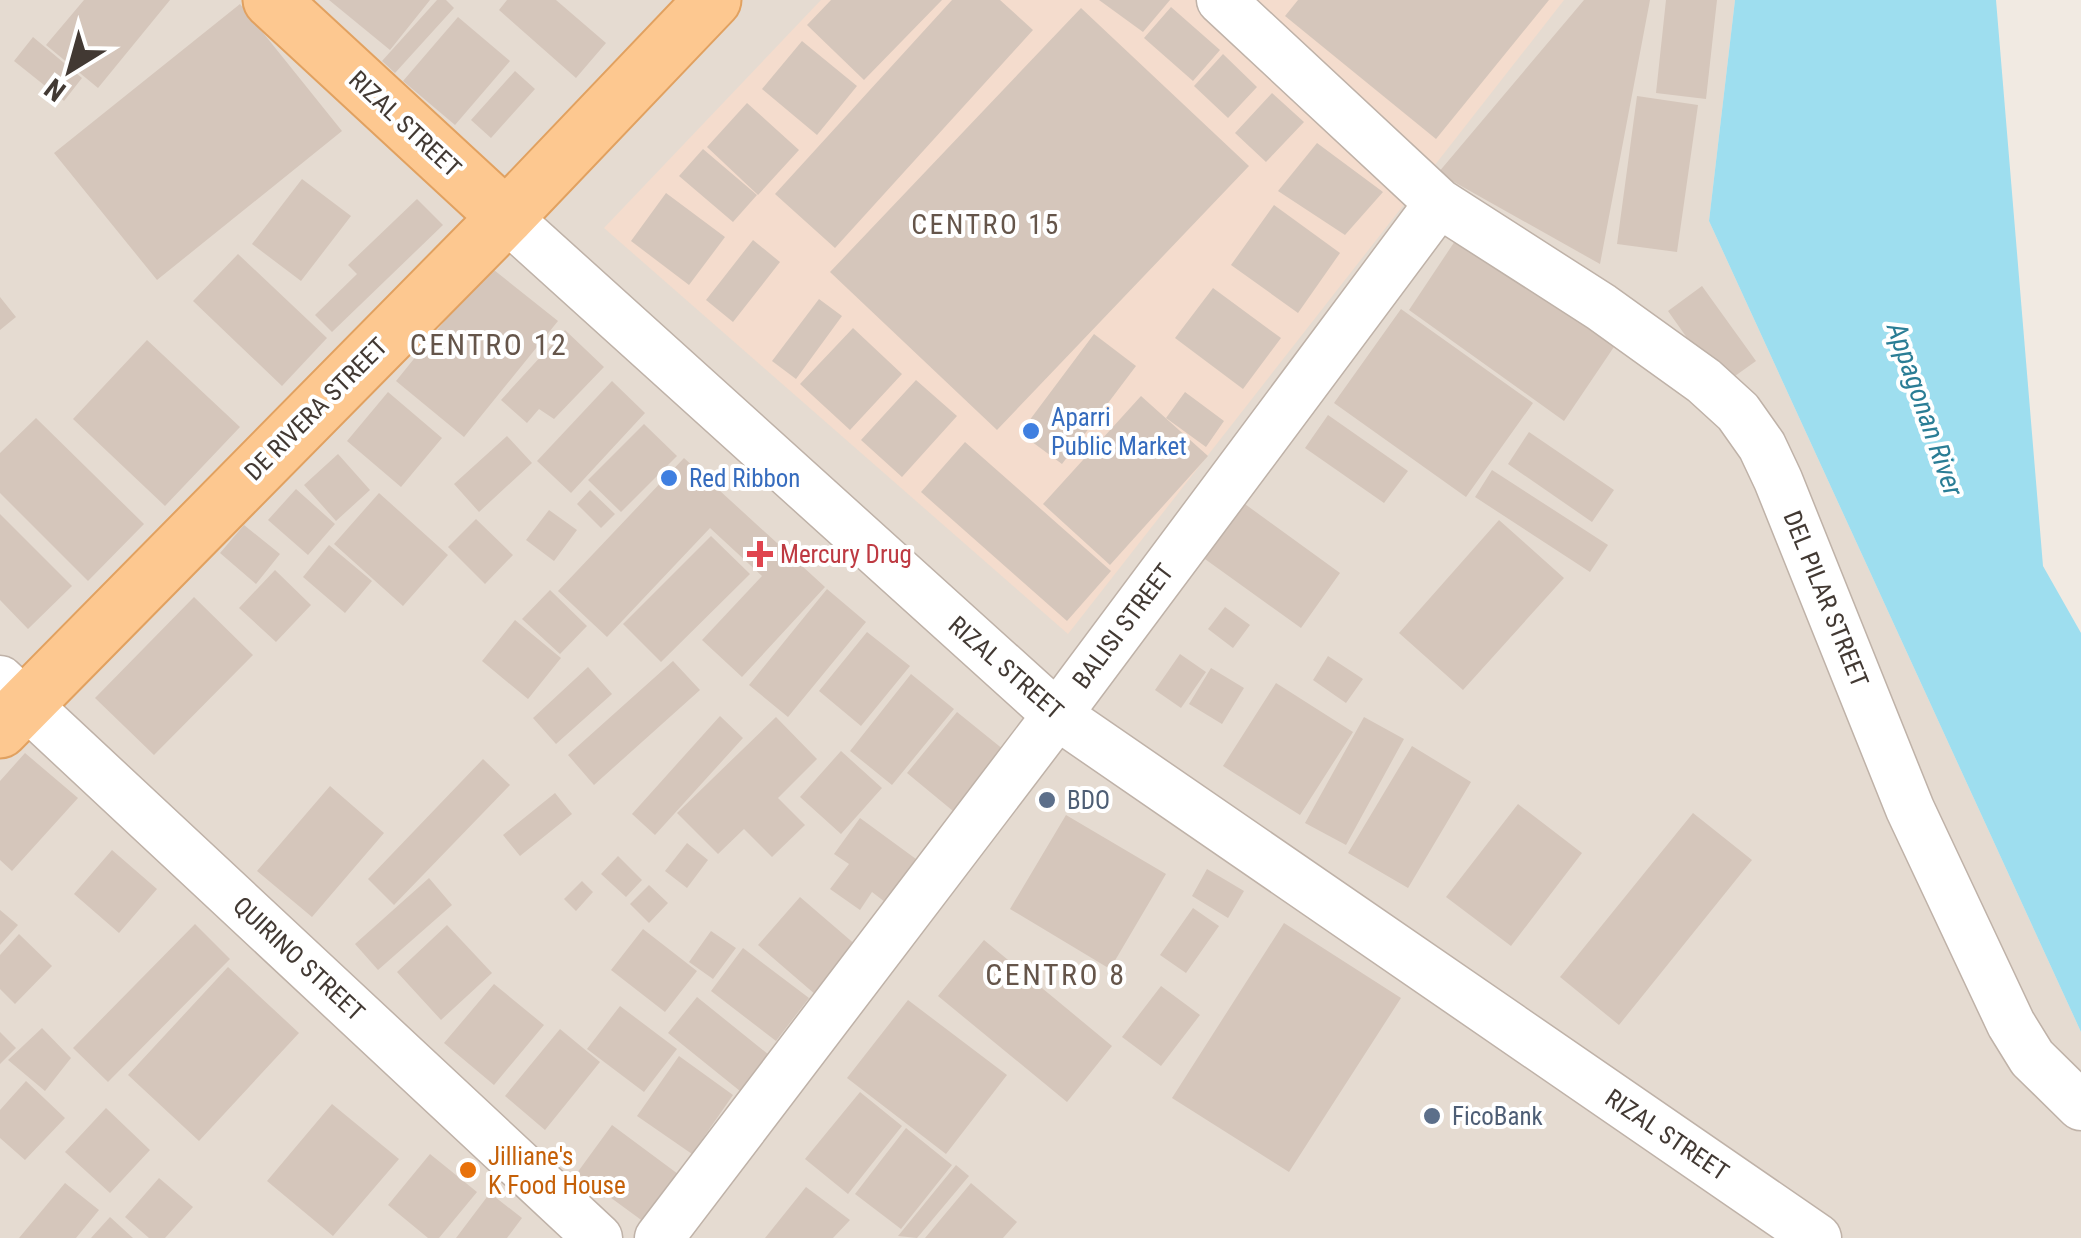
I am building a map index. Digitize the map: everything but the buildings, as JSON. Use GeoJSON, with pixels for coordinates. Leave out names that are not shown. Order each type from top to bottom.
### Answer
{"type":"FeatureCollection","features":[{"type":"Feature","properties":{"kind":"main road","name":"RIZAL STREET"},"geometry":{"type":"LineString","coordinates":[[271,0],[506,217]]}},
{"type":"Feature","properties":{"kind":"main road","name":"DE RIVERA STREET"},"geometry":{"type":"LineString","coordinates":[[9,705],[506,217],[714,0]]}},
{"type":"Feature","properties":{"kind":"street","name":"DEL PILAR STREET"},"geometry":{"type":"LineString","coordinates":[[1220,0],[1439,202],[1602,307],[1704,381],[1738,412],[1762,446],[1778,480],[1910,809],[2011,1024],[2032,1058],[2081,1106]]}},
{"type":"Feature","properties":{"kind":"street","name":"BALISI STREET"},"geometry":{"type":"LineString","coordinates":[[659,1238],[1439,202]]}},
{"type":"Feature","properties":{"kind":"street","name":"RIZAL STREET"},"geometry":{"type":"LineString","coordinates":[[506,217],[1056,715],[1817,1238]]}},
{"type":"Feature","properties":{"kind":"street","name":"QUIRINO STREET"},"geometry":{"type":"LineString","coordinates":[[9,705],[598,1238]]}},
{"type":"Feature","properties":{"kind":"shaded area"},"geometry":{"type":"Polygon","coordinates":[[[0,0],[1735,0],[1709,221],[2081,1032],[2081,1238],[0,1238],[0,0]]]}},
{"type":"Feature","properties":{"kind":"shaded area","name":"Aparri Public Market"},"geometry":{"type":"Polygon","coordinates":[[[821,0],[1564,0],[1068,634],[604,228],[821,0]]]}},
{"type":"Feature","properties":{"kind":"water","name":"Appagonan River"},"geometry":{"type":"Polygon","coordinates":[[[1735,0],[1996,0],[2043,566],[2081,633],[2081,1032],[1709,221],[1735,0]]]}},
{"type":"Feature","properties":{"kind":"place","name":"Aparri Public Market"},"geometry":{"type":"Point","coordinates":[1031,431]}},
{"type":"Feature","properties":{"kind":"place","name":"Red Ribbon"},"geometry":{"type":"Point","coordinates":[669,478]}},
{"type":"Feature","properties":{"kind":"place","name":"Mercury Drug"},"geometry":{"type":"Point","coordinates":[760,554]}},
{"type":"Feature","properties":{"kind":"place","name":"BDO"},"geometry":{"type":"Point","coordinates":[1047,800]}},
{"type":"Feature","properties":{"kind":"place","name":"FicoBank"},"geometry":{"type":"Point","coordinates":[1432,1116]}},
{"type":"Feature","properties":{"kind":"place","name":"Jilliane's K Food House"},"geometry":{"type":"Point","coordinates":[468,1170]}},
{"type":"Feature","properties":{"kind":"district","name":"CENTRO 15"},"geometry":{"type":"Point","coordinates":[986,224]}},
{"type":"Feature","properties":{"kind":"district","name":"CENTRO 12"},"geometry":{"type":"Point","coordinates":[489,344]}},
{"type":"Feature","properties":{"kind":"district","name":"CENTRO 8"},"geometry":{"type":"Point","coordinates":[1056,974]}}]}
